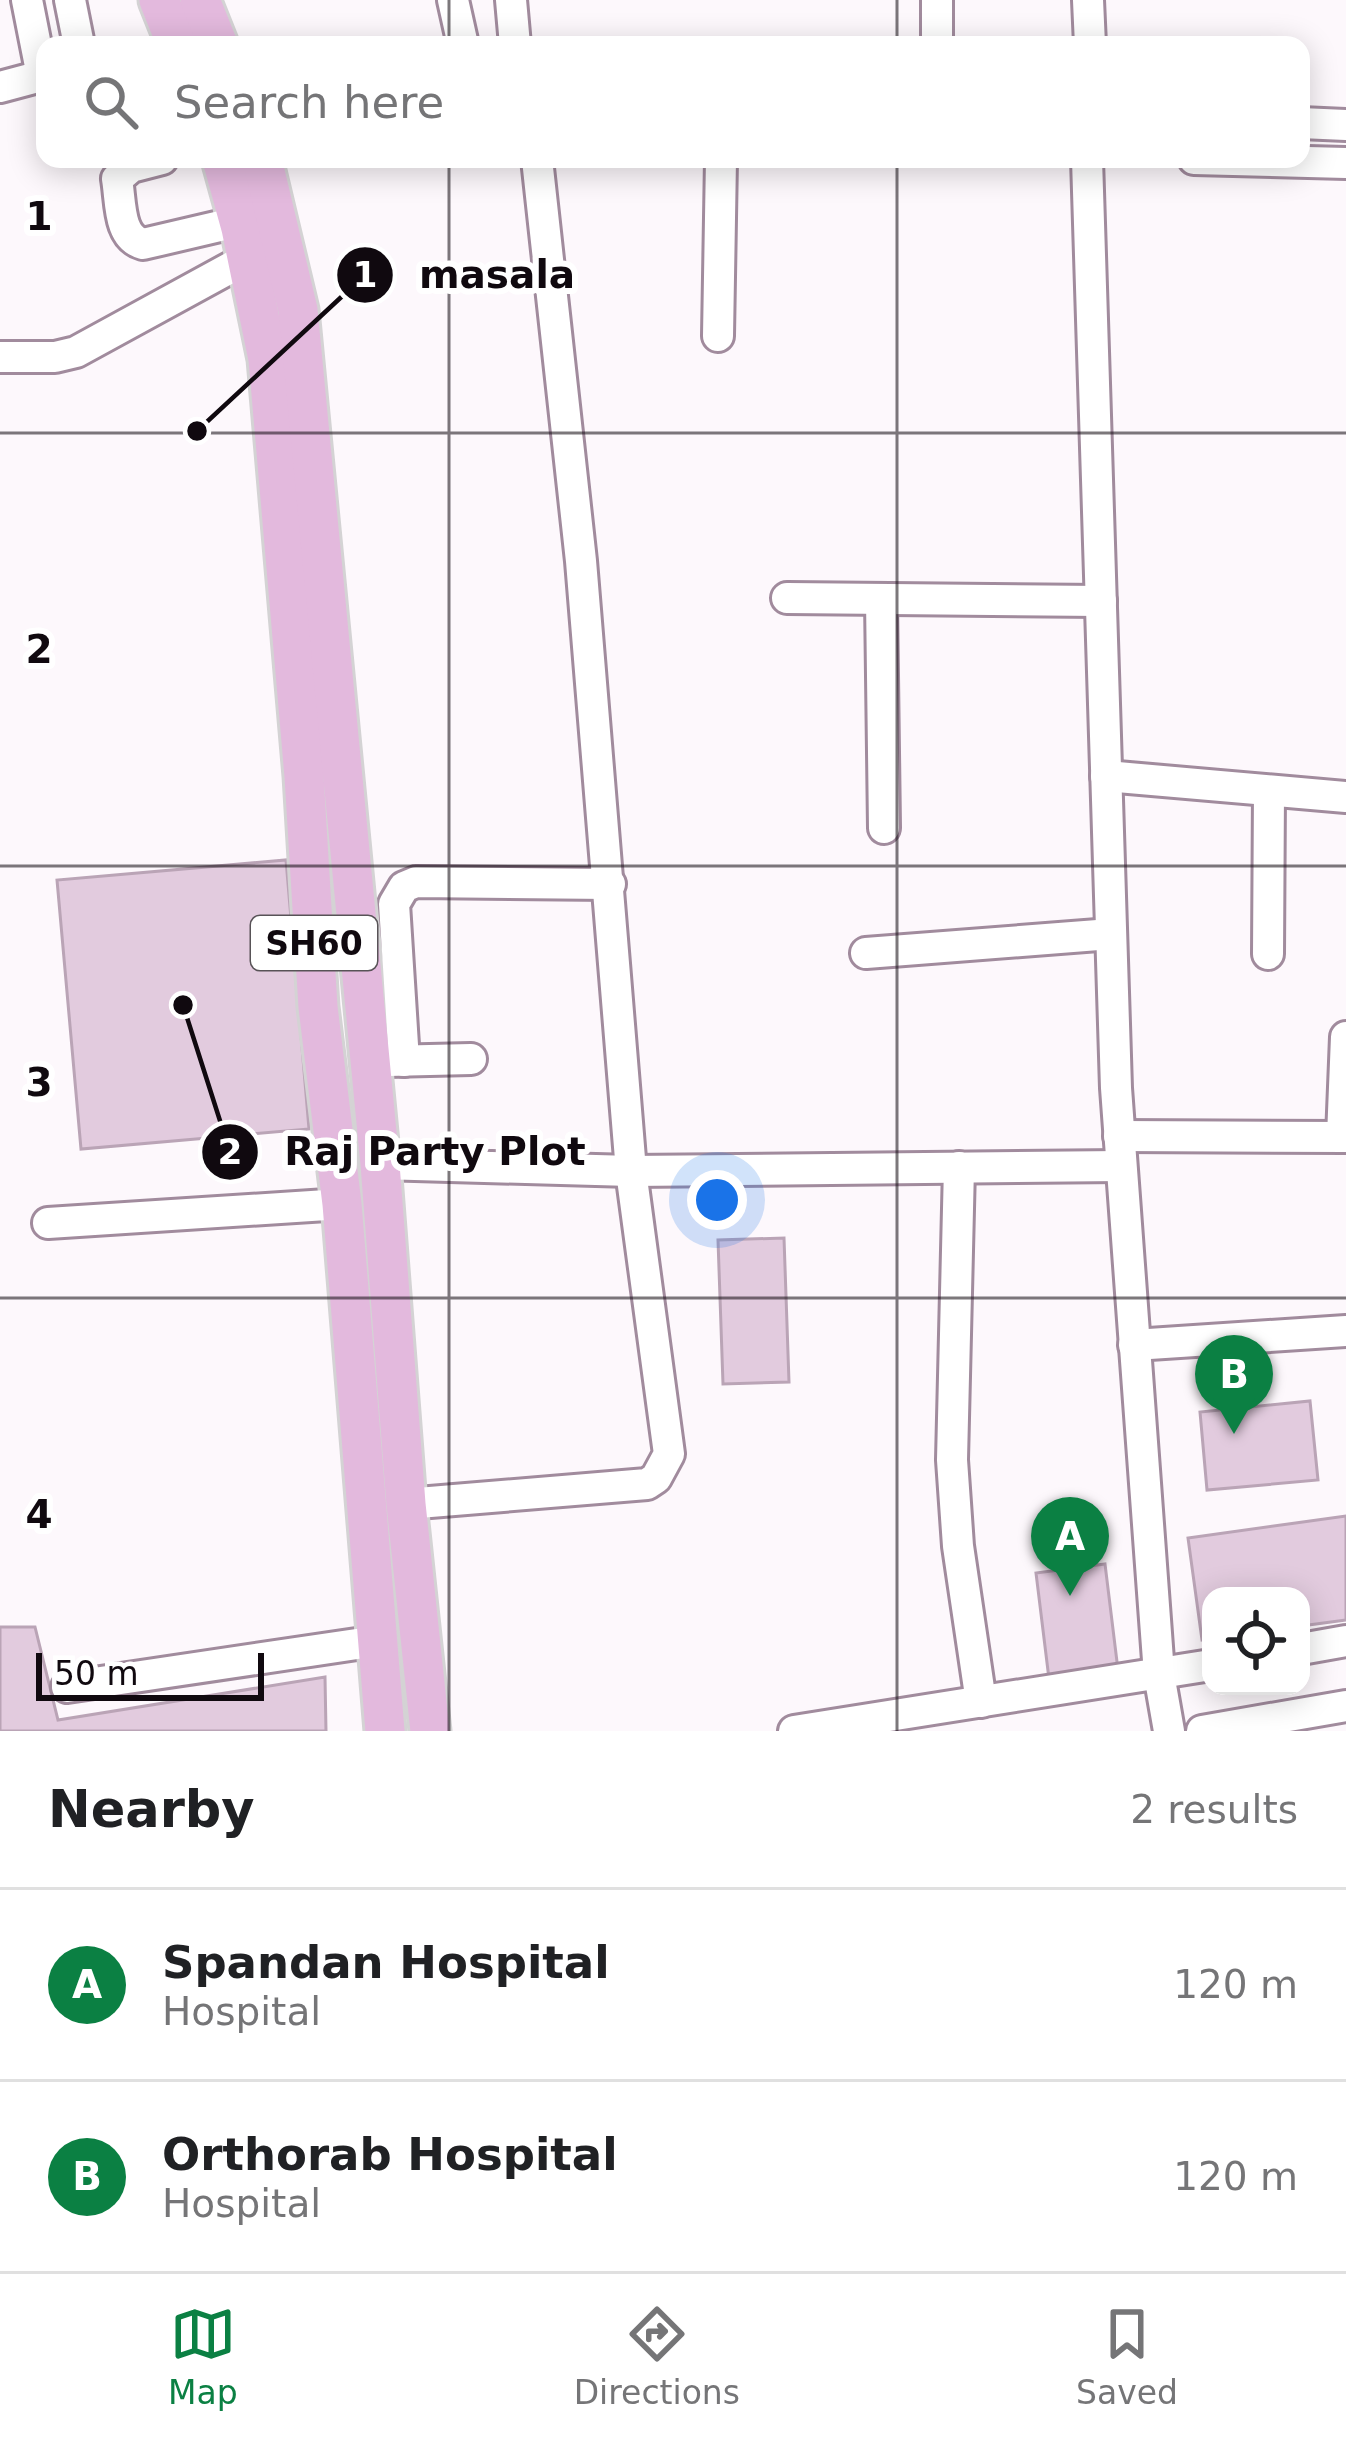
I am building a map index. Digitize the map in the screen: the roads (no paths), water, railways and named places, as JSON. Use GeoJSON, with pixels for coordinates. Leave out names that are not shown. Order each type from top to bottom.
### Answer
{"type":"FeatureCollection","features":[{"type":"Feature","properties":{"kind":"main road"},"geometry":{"type":"LineString","coordinates":[[159,0],[170,36]]}},
{"type":"Feature","properties":{"kind":"main road"},"geometry":{"type":"LineString","coordinates":[[200,0],[214,36]]}},
{"type":"Feature","properties":{"kind":"main road","name":"SH60"},"geometry":{"type":"LineString","coordinates":[[224,168],[268,359],[304,776],[318,1007],[342,1204],[385,1731]]}},
{"type":"Feature","properties":{"kind":"main road","name":"SH60"},"geometry":{"type":"LineString","coordinates":[[264,168],[298,310],[387,1061],[380,1164],[406,1504],[430,1731]]}},
{"type":"Feature","properties":{"kind":"street"},"geometry":{"type":"LineString","coordinates":[[27,0],[36,43]]}},
{"type":"Feature","properties":{"kind":"street"},"geometry":{"type":"LineString","coordinates":[[70,0],[77,36]]}},
{"type":"Feature","properties":{"kind":"street"},"geometry":{"type":"LineString","coordinates":[[453,0],[461,36]]}},
{"type":"Feature","properties":{"kind":"street"},"geometry":{"type":"LineString","coordinates":[[512,0],[514,36]]}},
{"type":"Feature","properties":{"kind":"street"},"geometry":{"type":"LineString","coordinates":[[937,0],[937,36]]}},
{"type":"Feature","properties":{"kind":"street"},"geometry":{"type":"LineString","coordinates":[[1088,0],[1090,36]]}},
{"type":"Feature","properties":{"kind":"street"},"geometry":{"type":"LineString","coordinates":[[0,87],[36,78]]}},
{"type":"Feature","properties":{"kind":"street"},"geometry":{"type":"LineString","coordinates":[[1310,123],[1346,125]]}},
{"type":"Feature","properties":{"kind":"street"},"geometry":{"type":"LineString","coordinates":[[1310,163],[1346,164]]}},
{"type":"Feature","properties":{"kind":"street"},"geometry":{"type":"LineString","coordinates":[[130,168],[117,179],[125,232],[133,242],[243,240]]}},
{"type":"Feature","properties":{"kind":"street"},"geometry":{"type":"LineString","coordinates":[[406,1504],[647,1484],[665,1466],[669,1454],[631,1171],[581,561],[538,168]]}},
{"type":"Feature","properties":{"kind":"street"},"geometry":{"type":"LineString","coordinates":[[718,336],[722,168]]}},
{"type":"Feature","properties":{"kind":"street"},"geometry":{"type":"LineString","coordinates":[[1087,168],[1120,1151],[1159,1674],[1169,1731]]}},
{"type":"Feature","properties":{"kind":"street"},"geometry":{"type":"LineString","coordinates":[[0,357],[55,357],[76,352],[243,240]]}},
{"type":"Feature","properties":{"kind":"street"},"geometry":{"type":"LineString","coordinates":[[787,598],[1101,601]]}},
{"type":"Feature","properties":{"kind":"street"},"geometry":{"type":"LineString","coordinates":[[880,598],[884,828]]}},
{"type":"Feature","properties":{"kind":"street"},"geometry":{"type":"LineString","coordinates":[[1106,776],[1346,797]]}},
{"type":"Feature","properties":{"kind":"street"},"geometry":{"type":"LineString","coordinates":[[1268,954],[1269,791]]}},
{"type":"Feature","properties":{"kind":"street"},"geometry":{"type":"LineString","coordinates":[[472,1059],[387,1061],[394,904],[404,887],[416,882],[610,884]]}},
{"type":"Feature","properties":{"kind":"street"},"geometry":{"type":"LineString","coordinates":[[866,953],[1111,934]]}},
{"type":"Feature","properties":{"kind":"street"},"geometry":{"type":"LineString","coordinates":[[380,1164],[631,1171],[958,1167],[1344,1137],[1346,1037]]}},
{"type":"Feature","properties":{"kind":"street"},"geometry":{"type":"LineString","coordinates":[[958,1167],[952,1460],[958,1546],[981,1702]]}},
{"type":"Feature","properties":{"kind":"street"},"geometry":{"type":"LineString","coordinates":[[48,1223],[342,1204]]}},
{"type":"Feature","properties":{"kind":"street"},"geometry":{"type":"LineString","coordinates":[[1134,1345],[1346,1331]]}},
{"type":"Feature","properties":{"kind":"street"},"geometry":{"type":"LineString","coordinates":[[67,1687],[377,1641]]}},
{"type":"Feature","properties":{"kind":"street"},"geometry":{"type":"LineString","coordinates":[[1310,1647],[1346,1641]]}},
{"type":"Feature","properties":{"kind":"street"},"geometry":{"type":"LineString","coordinates":[[794,1731],[1202,1667]]}},
{"type":"Feature","properties":{"kind":"street"},"geometry":{"type":"LineString","coordinates":[[1202,1731],[1346,1706]]}},
{"type":"Feature","properties":{"kind":"place","name":"masala"},"geometry":{"type":"Point","coordinates":[197,431]}},
{"type":"Feature","properties":{"kind":"place","name":"Raj Party Plot"},"geometry":{"type":"Point","coordinates":[183,1005]}},
{"type":"Feature","properties":{"kind":"place","name":"Orthorab Hospital"},"geometry":{"type":"Point","coordinates":[1234,1434]}},
{"type":"Feature","properties":{"kind":"place","name":"Spandan Hospital"},"geometry":{"type":"Point","coordinates":[1070,1596]}}]}
